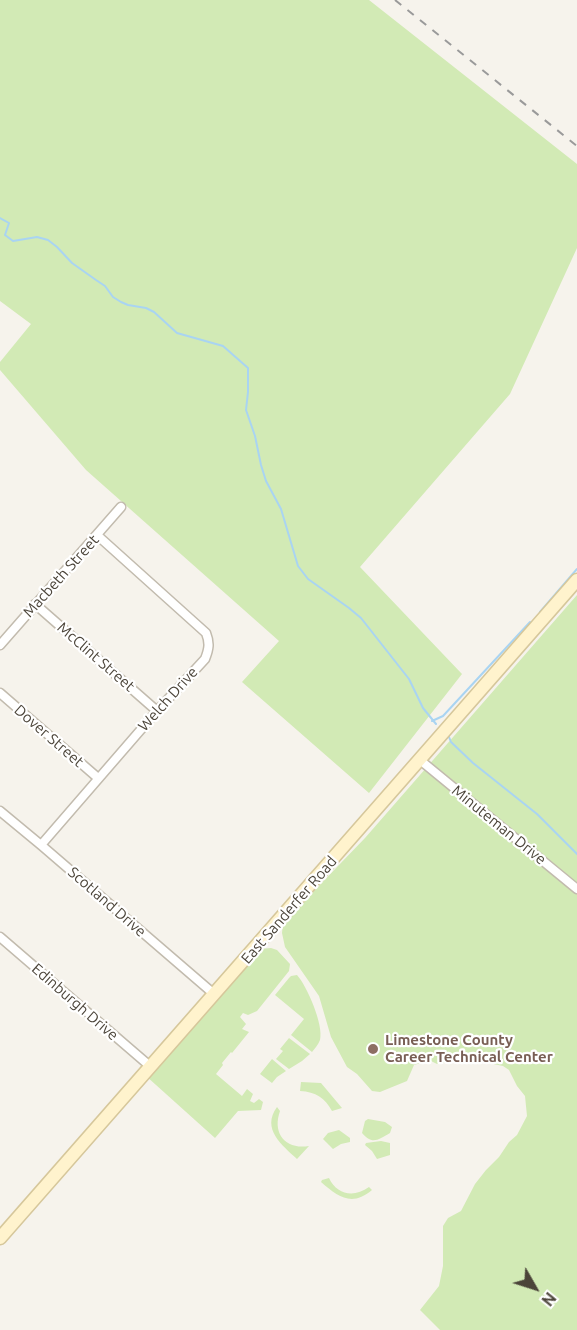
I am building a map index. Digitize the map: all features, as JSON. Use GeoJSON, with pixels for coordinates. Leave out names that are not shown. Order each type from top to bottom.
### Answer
{"type":"FeatureCollection","features":[{"type":"Feature","properties":{"kind":"street","name":"Macbeth Street"},"geometry":{"type":"LineString","coordinates":[[0,645],[121,507]]}},
{"type":"Feature","properties":{"kind":"street","name":"Welch Drive"},"geometry":{"type":"LineString","coordinates":[[41,845],[205,659],[209,650],[206,633],[97,535]]}},
{"type":"Feature","properties":{"kind":"street","name":"East Sanderfer Road"},"geometry":{"type":"LineString","coordinates":[[0,1238],[577,580]]}},
{"type":"Feature","properties":{"kind":"street","name":"McClint Street"},"geometry":{"type":"LineString","coordinates":[[35,604],[157,711]]}},
{"type":"Feature","properties":{"kind":"street","name":"Dover Street"},"geometry":{"type":"LineString","coordinates":[[0,693],[98,778]]}},
{"type":"Feature","properties":{"kind":"street","name":"Minuteman Drive"},"geometry":{"type":"LineString","coordinates":[[420,760],[577,889]]}},
{"type":"Feature","properties":{"kind":"street","name":"Scotland Drive"},"geometry":{"type":"LineString","coordinates":[[0,811],[214,994]]}},
{"type":"Feature","properties":{"kind":"street","name":"Edinburgh Drive"},"geometry":{"type":"LineString","coordinates":[[0,937],[151,1066]]}},
{"type":"Feature","properties":{"kind":"green space"},"geometry":{"type":"Polygon","coordinates":[[[0,0],[369,0],[577,164],[577,248],[510,394],[360,567],[462,674],[369,793],[242,682],[279,641],[86,470],[0,370],[0,362],[31,324],[0,301],[0,0]]]}},
{"type":"Feature","properties":{"kind":"green space"},"geometry":{"type":"Polygon","coordinates":[[[577,595],[577,1330],[440,1330],[420,1310],[439,1286],[443,1266],[443,1226],[448,1218],[461,1211],[475,1184],[517,1135],[527,1116],[525,1096],[509,1070],[503,1066],[474,1060],[437,1064],[431,1061],[414,1065],[407,1081],[380,1092],[372,1091],[357,1074],[347,1067],[331,1037],[319,996],[285,947],[282,933],[283,923],[365,838],[577,595]]]}},
{"type":"Feature","properties":{"kind":"green space"},"geometry":{"type":"Polygon","coordinates":[[[260,949],[277,950],[290,964],[289,971],[257,1011],[248,1015],[243,1013],[240,1017],[246,1024],[242,1029],[249,1032],[222,1063],[223,1065],[216,1074],[242,1096],[247,1089],[253,1094],[250,1101],[254,1103],[259,1099],[263,1102],[261,1110],[238,1111],[215,1138],[146,1076],[260,949]]]}},
{"type":"Feature","properties":{"kind":"green space"},"geometry":{"type":"Polygon","coordinates":[[[297,975],[310,996],[320,1025],[320,1040],[312,1052],[291,1035],[304,1019],[275,995],[291,976],[297,975]]]}},
{"type":"Feature","properties":{"kind":"green space"},"geometry":{"type":"Polygon","coordinates":[[[289,1038],[310,1054],[289,1069],[276,1059],[283,1051],[280,1049],[289,1038]]]}},
{"type":"Feature","properties":{"kind":"green space"},"geometry":{"type":"Polygon","coordinates":[[[272,1059],[286,1071],[272,1083],[260,1074],[272,1059]]]}},
{"type":"Feature","properties":{"kind":"green space"},"geometry":{"type":"Polygon","coordinates":[[[301,1082],[321,1083],[342,1108],[332,1111],[319,1096],[300,1091],[301,1082]]]}},
{"type":"Feature","properties":{"kind":"green space"},"geometry":{"type":"Polygon","coordinates":[[[277,1107],[280,1111],[278,1126],[282,1138],[293,1145],[309,1146],[297,1159],[275,1136],[272,1129],[271,1122],[277,1107]]]}},
{"type":"Feature","properties":{"kind":"green space"},"geometry":{"type":"Polygon","coordinates":[[[368,1119],[385,1122],[392,1127],[390,1133],[379,1139],[369,1139],[362,1133],[365,1121],[368,1119]]]}},
{"type":"Feature","properties":{"kind":"green space"},"geometry":{"type":"Polygon","coordinates":[[[339,1130],[350,1138],[350,1142],[333,1149],[323,1139],[328,1133],[339,1130]]]}},
{"type":"Feature","properties":{"kind":"green space"},"geometry":{"type":"Polygon","coordinates":[[[381,1141],[390,1143],[390,1155],[377,1159],[365,1145],[381,1141]]]}},
{"type":"Feature","properties":{"kind":"green space"},"geometry":{"type":"Polygon","coordinates":[[[329,1178],[332,1184],[346,1193],[358,1193],[369,1187],[372,1190],[358,1198],[345,1198],[321,1182],[329,1178]]]}},
{"type":"Feature","properties":{"kind":"waterway"},"geometry":{"type":"LineString","coordinates":[[0,218],[9,223],[5,235],[13,241],[37,237],[48,240],[72,263],[105,286],[113,297],[128,305],[154,312],[177,333],[223,346],[248,368],[246,410],[266,481],[281,509],[298,566],[308,579],[361,618],[409,679],[423,708],[436,724]]}},
{"type":"Feature","properties":{"kind":"waterway"},"geometry":{"type":"LineString","coordinates":[[540,612],[577,569]]}},
{"type":"Feature","properties":{"kind":"waterway"},"geometry":{"type":"LineString","coordinates":[[432,721],[443,716],[530,622]]}},
{"type":"Feature","properties":{"kind":"waterway"},"geometry":{"type":"LineString","coordinates":[[449,737],[451,742],[473,763],[537,814],[577,854]]}},
{"type":"Feature","properties":{"kind":"railway"},"geometry":{"type":"LineString","coordinates":[[395,0],[577,146]]}},
{"type":"Feature","properties":{"kind":"place","name":"Limestone County Career Technical Center"},"geometry":{"type":"Point","coordinates":[373,1049]}}]}
